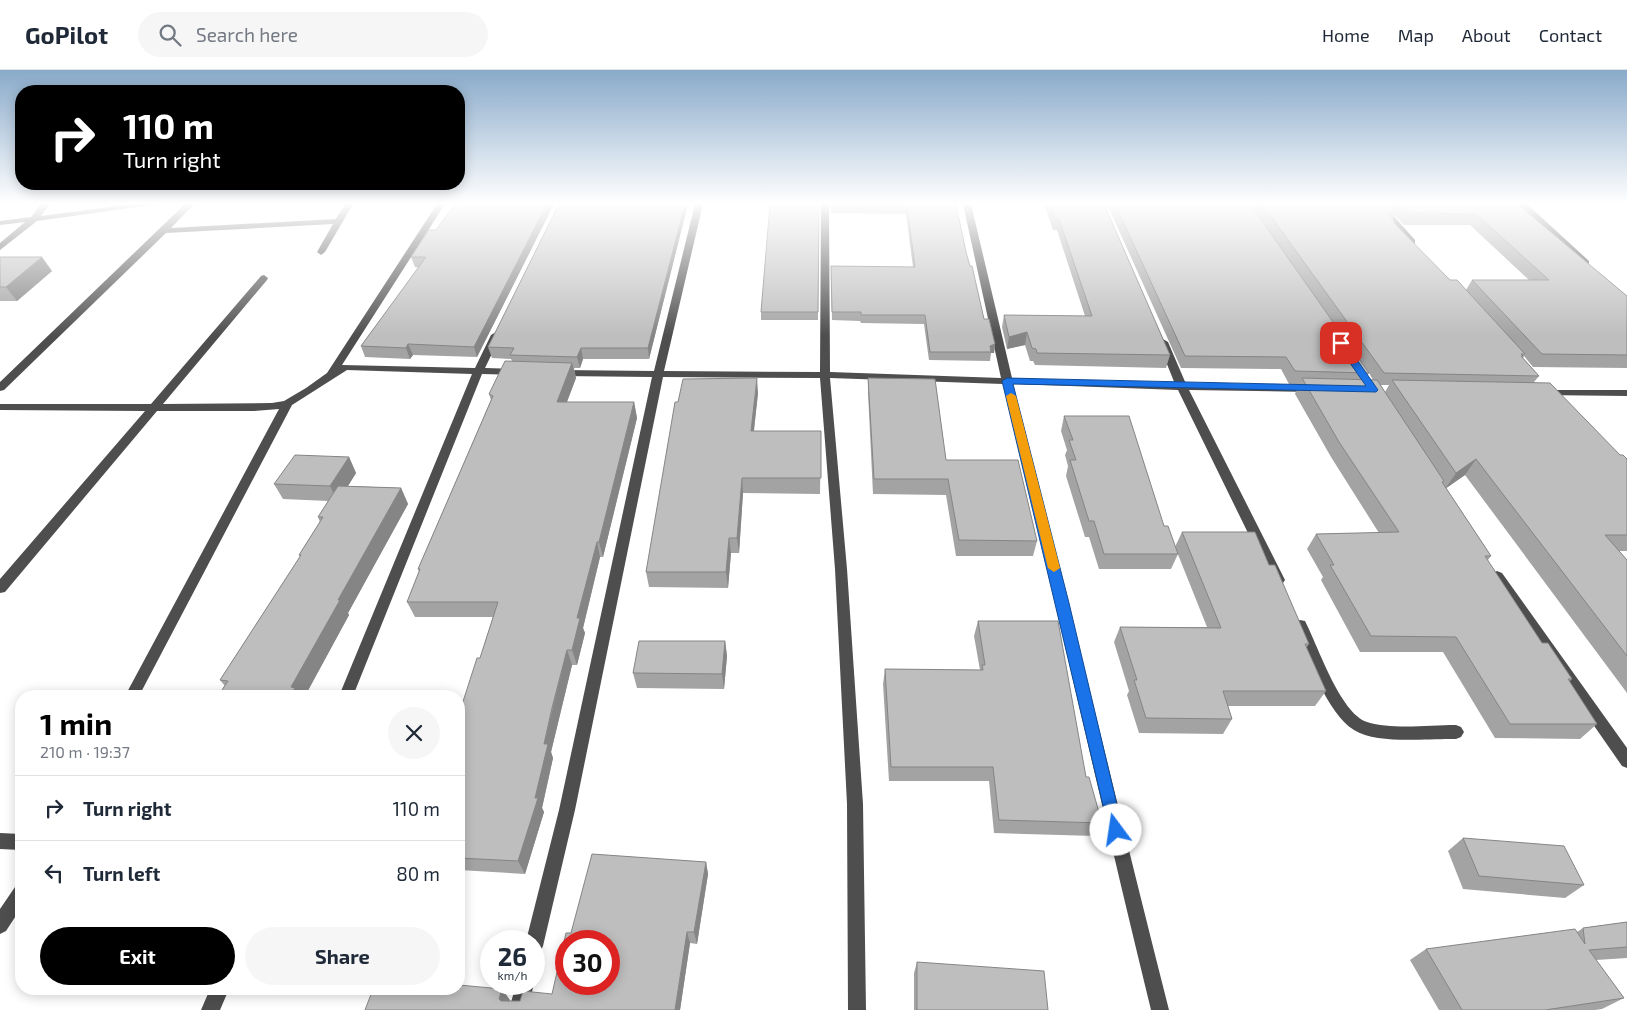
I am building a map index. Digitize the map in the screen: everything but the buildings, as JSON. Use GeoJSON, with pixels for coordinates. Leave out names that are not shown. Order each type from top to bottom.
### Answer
{"type":"FeatureCollection","features":[{"type":"Feature","properties":{"kind":"street"},"geometry":{"type":"LineString","coordinates":[[0,388],[146,248]]}},
{"type":"Feature","properties":{"kind":"street"},"geometry":{"type":"LineString","coordinates":[[321,252],[324,248]]}},
{"type":"Feature","properties":{"kind":"street"},"geometry":{"type":"LineString","coordinates":[[332,373],[413,248]]}},
{"type":"Feature","properties":{"kind":"street"},"geometry":{"type":"LineString","coordinates":[[538,930],[567,810],[658,375],[688,248]]}},
{"type":"Feature","properties":{"kind":"street"},"geometry":{"type":"LineString","coordinates":[[825,248],[824,375],[841,569],[855,804],[857,1010]]}},
{"type":"Feature","properties":{"kind":"street"},"geometry":{"type":"LineString","coordinates":[[977,248],[1007,381],[1063,603],[1106,792],[1160,1010]]}},
{"type":"Feature","properties":{"kind":"street"},"geometry":{"type":"LineString","coordinates":[[1570,248],[1592,268]]}},
{"type":"Feature","properties":{"kind":"street"},"geometry":{"type":"LineString","coordinates":[[0,588],[264,278]]}},
{"type":"Feature","properties":{"kind":"street"},"geometry":{"type":"LineString","coordinates":[[348,690],[478,371],[500,327]]}},
{"type":"Feature","properties":{"kind":"street"},"geometry":{"type":"LineString","coordinates":[[1158,332],[1182,387],[1284,592]]}},
{"type":"Feature","properties":{"kind":"street"},"geometry":{"type":"LineString","coordinates":[[0,407],[155,408],[287,404],[300,397],[332,373],[346,367],[361,366],[528,372]]}},
{"type":"Feature","properties":{"kind":"street"},"geometry":{"type":"LineString","coordinates":[[548,372],[658,375],[824,375],[1182,387],[1325,389]]}},
{"type":"Feature","properties":{"kind":"street"},"geometry":{"type":"LineString","coordinates":[[1546,393],[1627,393]]}},
{"type":"Feature","properties":{"kind":"street"},"geometry":{"type":"LineString","coordinates":[[135,690],[287,404]]}},
{"type":"Feature","properties":{"kind":"street"},"geometry":{"type":"LineString","coordinates":[[1490,566],[1627,761]]}},
{"type":"Feature","properties":{"kind":"street"},"geometry":{"type":"LineString","coordinates":[[1292,610],[1336,700],[1347,717],[1362,726],[1386,730],[1456,732]]}},
{"type":"Feature","properties":{"kind":"street"},"geometry":{"type":"LineString","coordinates":[[0,841],[15,842]]}},
{"type":"Feature","properties":{"kind":"street"},"geometry":{"type":"LineString","coordinates":[[0,926],[15,902]]}},
{"type":"Feature","properties":{"kind":"street"},"geometry":{"type":"LineString","coordinates":[[210,1010],[217,995]]}},
{"type":"Feature","properties":{"kind":"street"},"geometry":{"type":"LineString","coordinates":[[518,1010],[521,995]]}},
{"type":"Feature","properties":{"kind":"slow traffic"},"geometry":{"type":"LineString","coordinates":[[1011,396],[1054,568]]}},
{"type":"Feature","properties":{"kind":"route"},"geometry":{"type":"LineString","coordinates":[[1116,830],[1063,603],[1007,381],[1182,387],[1373,390],[1341,343]]}}]}
